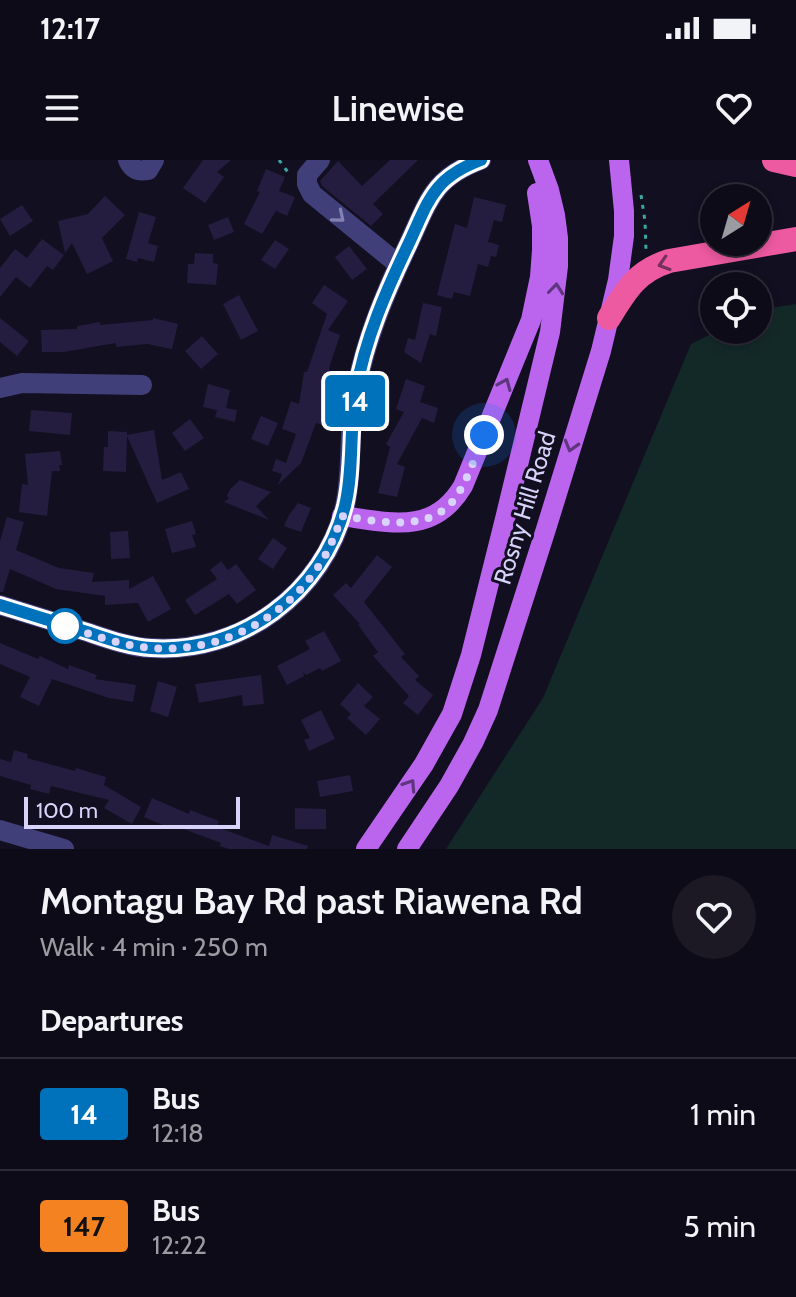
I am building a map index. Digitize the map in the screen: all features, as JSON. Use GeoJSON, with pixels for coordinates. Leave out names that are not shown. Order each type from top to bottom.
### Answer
{"type":"FeatureCollection","features":[{"type":"Feature","properties":{"kind":"highway"},"geometry":{"type":"LineString","coordinates":[[774,160],[796,165]]}},
{"type":"Feature","properties":{"kind":"highway"},"geometry":{"type":"LineString","coordinates":[[609,318],[634,282],[657,265],[796,239]]}},
{"type":"Feature","properties":{"kind":"main road"},"geometry":{"type":"LineString","coordinates":[[342,516],[395,522],[422,520],[450,505],[463,486],[526,335],[537,298],[542,226],[537,189],[527,160]]}},
{"type":"Feature","properties":{"kind":"main road","name":"Rosny Hill Road"},"geometry":{"type":"LineString","coordinates":[[366,849],[424,764],[452,714],[471,655],[505,519],[550,332],[558,266],[555,215],[538,160]]}},
{"type":"Feature","properties":{"kind":"main road","name":"Rosny Hill Road"},"geometry":{"type":"LineString","coordinates":[[407,849],[467,754],[488,710],[601,351],[618,280],[624,236],[619,160]]}},
{"type":"Feature","properties":{"kind":"main road"},"geometry":{"type":"LineString","coordinates":[[397,849],[429,818]]}},
{"type":"Feature","properties":{"kind":"street"},"geometry":{"type":"LineString","coordinates":[[128,160],[133,168],[140,171],[148,170],[154,160]]}},
{"type":"Feature","properties":{"kind":"street"},"geometry":{"type":"LineString","coordinates":[[320,160],[307,175],[312,194],[399,265]]}},
{"type":"Feature","properties":{"kind":"street"},"geometry":{"type":"LineString","coordinates":[[0,605],[102,637],[149,648],[191,647],[216,642],[254,626],[287,602],[326,554],[342,516],[348,488],[353,411],[361,366],[378,312],[436,190],[451,174],[473,161]]}},
{"type":"Feature","properties":{"kind":"street"},"geometry":{"type":"LineString","coordinates":[[0,388],[22,383],[142,385]]}},
{"type":"Feature","properties":{"kind":"street"},"geometry":{"type":"LineString","coordinates":[[0,830],[47,847]]}},
{"type":"Feature","properties":{"kind":"green space"},"geometry":{"type":"Polygon","coordinates":[[[796,304],[796,849],[446,849],[543,698],[691,344],[700,340],[700,344],[772,344],[772,308],[796,304]]]}},
{"type":"Feature","properties":{"kind":"building"},"geometry":{"type":"Polygon","coordinates":[[[203,160],[231,160],[217,172],[224,177],[205,203],[183,188],[203,160]]]}},
{"type":"Feature","properties":{"kind":"building"},"geometry":{"type":"Polygon","coordinates":[[[390,160],[418,160],[373,204],[383,214],[371,226],[322,186],[320,181],[338,161],[362,186],[390,160]]]}},
{"type":"Feature","properties":{"kind":"building"},"geometry":{"type":"Polygon","coordinates":[[[266,169],[285,177],[279,191],[295,197],[287,216],[276,211],[262,234],[244,224],[260,192],[257,191],[266,169]]]}},
{"type":"Feature","properties":{"kind":"building"},"geometry":{"type":"Polygon","coordinates":[[[105,196],[125,215],[102,238],[113,261],[87,274],[72,243],[65,253],[58,221],[88,214],[105,196]]]}},
{"type":"Feature","properties":{"kind":"building"},"geometry":{"type":"Polygon","coordinates":[[[474,197],[506,205],[502,222],[494,220],[488,242],[499,245],[496,257],[491,256],[488,267],[478,264],[470,296],[454,292],[452,299],[437,295],[455,224],[467,228],[474,197]]]}},
{"type":"Feature","properties":{"kind":"building"},"geometry":{"type":"Polygon","coordinates":[[[22,205],[33,221],[10,236],[0,219],[22,205]]]}},
{"type":"Feature","properties":{"kind":"building"},"geometry":{"type":"Polygon","coordinates":[[[139,212],[156,217],[148,243],[158,246],[154,262],[126,259],[139,212]]]}},
{"type":"Feature","properties":{"kind":"building"},"geometry":{"type":"Polygon","coordinates":[[[228,217],[234,232],[214,240],[208,225],[228,217]]]}},
{"type":"Feature","properties":{"kind":"building"},"geometry":{"type":"Polygon","coordinates":[[[42,239],[64,255],[53,270],[47,266],[30,288],[16,277],[0,297],[0,268],[15,249],[27,258],[42,239]]]}},
{"type":"Feature","properties":{"kind":"building"},"geometry":{"type":"Polygon","coordinates":[[[275,240],[289,249],[275,269],[261,260],[275,240]]]}},
{"type":"Feature","properties":{"kind":"building"},"geometry":{"type":"Polygon","coordinates":[[[349,246],[367,269],[352,280],[335,257],[349,246]]]}},
{"type":"Feature","properties":{"kind":"building"},"geometry":{"type":"Polygon","coordinates":[[[195,253],[213,254],[213,263],[218,264],[216,285],[187,283],[188,264],[194,264],[195,253]]]}},
{"type":"Feature","properties":{"kind":"building"},"geometry":{"type":"Polygon","coordinates":[[[324,285],[348,301],[328,330],[340,335],[330,365],[322,412],[327,414],[323,425],[316,423],[301,463],[278,485],[282,474],[272,471],[276,459],[286,463],[296,434],[282,429],[291,401],[299,404],[304,372],[307,372],[327,314],[312,303],[324,285]]]}},
{"type":"Feature","properties":{"kind":"building"},"geometry":{"type":"Polygon","coordinates":[[[239,295],[258,331],[241,340],[223,304],[239,295]]]}},
{"type":"Feature","properties":{"kind":"building"},"geometry":{"type":"Polygon","coordinates":[[[423,303],[442,307],[436,336],[430,334],[421,363],[404,352],[408,338],[415,340],[423,303]]]}},
{"type":"Feature","properties":{"kind":"building"},"geometry":{"type":"Polygon","coordinates":[[[0,318],[29,341],[17,356],[0,342],[0,318]]]}},
{"type":"Feature","properties":{"kind":"building"},"geometry":{"type":"Polygon","coordinates":[[[153,318],[178,324],[172,349],[147,344],[116,347],[116,343],[64,352],[42,352],[41,330],[77,329],[77,326],[100,322],[100,325],[153,318]]]}},
{"type":"Feature","properties":{"kind":"building"},"geometry":{"type":"Polygon","coordinates":[[[202,336],[218,354],[201,369],[185,351],[202,336]]]}},
{"type":"Feature","properties":{"kind":"building"},"geometry":{"type":"Polygon","coordinates":[[[406,379],[425,386],[420,402],[438,408],[434,423],[422,418],[397,464],[405,467],[397,497],[378,493],[390,447],[386,444],[404,412],[396,409],[406,379]]]}},
{"type":"Feature","properties":{"kind":"building"},"geometry":{"type":"Polygon","coordinates":[[[208,384],[230,390],[226,408],[237,410],[235,422],[215,417],[217,410],[203,407],[208,384]]]}},
{"type":"Feature","properties":{"kind":"building"},"geometry":{"type":"Polygon","coordinates":[[[31,410],[72,413],[70,435],[29,431],[31,410]]]}},
{"type":"Feature","properties":{"kind":"building"},"geometry":{"type":"Polygon","coordinates":[[[261,416],[278,423],[268,446],[251,439],[261,416]]]}},
{"type":"Feature","properties":{"kind":"building"},"geometry":{"type":"Polygon","coordinates":[[[190,419],[204,438],[185,451],[172,433],[190,419]]]}},
{"type":"Feature","properties":{"kind":"building"},"geometry":{"type":"Polygon","coordinates":[[[154,430],[162,480],[181,472],[189,489],[157,503],[127,436],[126,472],[103,471],[108,431],[127,432],[127,435],[154,430]]]}},
{"type":"Feature","properties":{"kind":"building"},"geometry":{"type":"Polygon","coordinates":[[[60,451],[62,465],[59,465],[60,471],[52,471],[47,516],[19,512],[22,484],[28,485],[25,454],[60,451]]]}},
{"type":"Feature","properties":{"kind":"building"},"geometry":{"type":"Polygon","coordinates":[[[240,480],[271,492],[256,506],[269,520],[224,502],[229,498],[230,489],[240,480]]]}},
{"type":"Feature","properties":{"kind":"building"},"geometry":{"type":"Polygon","coordinates":[[[298,503],[311,508],[301,532],[284,526],[298,503]]]}},
{"type":"Feature","properties":{"kind":"building"},"geometry":{"type":"Polygon","coordinates":[[[7,517],[24,522],[16,550],[59,568],[94,573],[92,582],[129,580],[129,589],[153,576],[171,609],[148,622],[138,603],[105,605],[105,596],[56,589],[10,569],[3,592],[0,592],[0,541],[7,517]]]}},
{"type":"Feature","properties":{"kind":"building"},"geometry":{"type":"Polygon","coordinates":[[[192,521],[196,547],[172,553],[165,529],[192,521]]]}},
{"type":"Feature","properties":{"kind":"building"},"geometry":{"type":"Polygon","coordinates":[[[128,531],[130,558],[111,559],[110,532],[128,531]]]}},
{"type":"Feature","properties":{"kind":"building"},"geometry":{"type":"Polygon","coordinates":[[[273,538],[287,548],[273,569],[258,559],[273,538]]]}},
{"type":"Feature","properties":{"kind":"building"},"geometry":{"type":"Polygon","coordinates":[[[377,555],[392,567],[364,602],[405,654],[401,657],[419,676],[415,680],[433,695],[418,715],[403,703],[409,696],[373,656],[378,652],[360,624],[333,595],[346,583],[351,588],[377,555]]]}},
{"type":"Feature","properties":{"kind":"building"},"geometry":{"type":"Polygon","coordinates":[[[221,561],[228,570],[236,564],[256,590],[237,604],[229,594],[195,615],[185,600],[217,579],[210,570],[221,561]]]}},
{"type":"Feature","properties":{"kind":"building"},"geometry":{"type":"Polygon","coordinates":[[[324,631],[341,661],[322,671],[320,668],[306,675],[303,672],[304,676],[287,685],[277,666],[310,649],[305,641],[324,631]]]}},
{"type":"Feature","properties":{"kind":"building"},"geometry":{"type":"Polygon","coordinates":[[[0,643],[68,669],[69,665],[97,675],[95,679],[136,685],[133,702],[109,698],[52,679],[39,706],[20,697],[30,677],[0,664],[0,643]]]}},
{"type":"Feature","properties":{"kind":"building"},"geometry":{"type":"Polygon","coordinates":[[[261,675],[264,704],[243,706],[242,695],[199,703],[195,684],[261,675]]]}},
{"type":"Feature","properties":{"kind":"building"},"geometry":{"type":"Polygon","coordinates":[[[158,681],[177,687],[168,717],[150,711],[158,681]]]}},
{"type":"Feature","properties":{"kind":"building"},"geometry":{"type":"Polygon","coordinates":[[[358,683],[373,697],[364,706],[380,719],[366,735],[347,718],[351,714],[340,704],[358,683]]]}},
{"type":"Feature","properties":{"kind":"building"},"geometry":{"type":"Polygon","coordinates":[[[321,710],[335,739],[309,751],[304,740],[310,738],[301,720],[321,710]]]}},
{"type":"Feature","properties":{"kind":"building"},"geometry":{"type":"Polygon","coordinates":[[[14,750],[28,754],[27,758],[106,777],[104,785],[141,807],[132,824],[104,808],[109,800],[51,786],[49,794],[0,776],[0,759],[11,762],[14,750]]]}},
{"type":"Feature","properties":{"kind":"building"},"geometry":{"type":"Polygon","coordinates":[[[350,775],[353,791],[320,797],[317,781],[350,775]]]}},
{"type":"Feature","properties":{"kind":"building"},"geometry":{"type":"Polygon","coordinates":[[[152,798],[189,814],[190,810],[219,821],[217,827],[269,846],[272,835],[308,846],[307,849],[229,849],[220,846],[221,843],[173,825],[172,829],[144,817],[152,798]]]}},
{"type":"Feature","properties":{"kind":"building"},"geometry":{"type":"Polygon","coordinates":[[[295,808],[326,809],[326,829],[295,829],[295,808]]]}},
{"type":"Feature","properties":{"kind":"bus line","name":"14"},"geometry":{"type":"LineString","coordinates":[[0,605],[127,644],[169,648],[191,647],[233,636],[254,626],[287,602],[326,554],[342,516],[348,488],[356,391],[370,333],[385,294],[436,190],[451,174],[481,160]]}},
{"type":"Feature","properties":{"kind":"route"},"geometry":{"type":"LineString","coordinates":[[65,626],[56,623],[149,648],[191,647],[233,636],[273,614],[303,586],[326,554],[342,516],[411,522],[442,512],[463,486],[484,435]]}}]}
